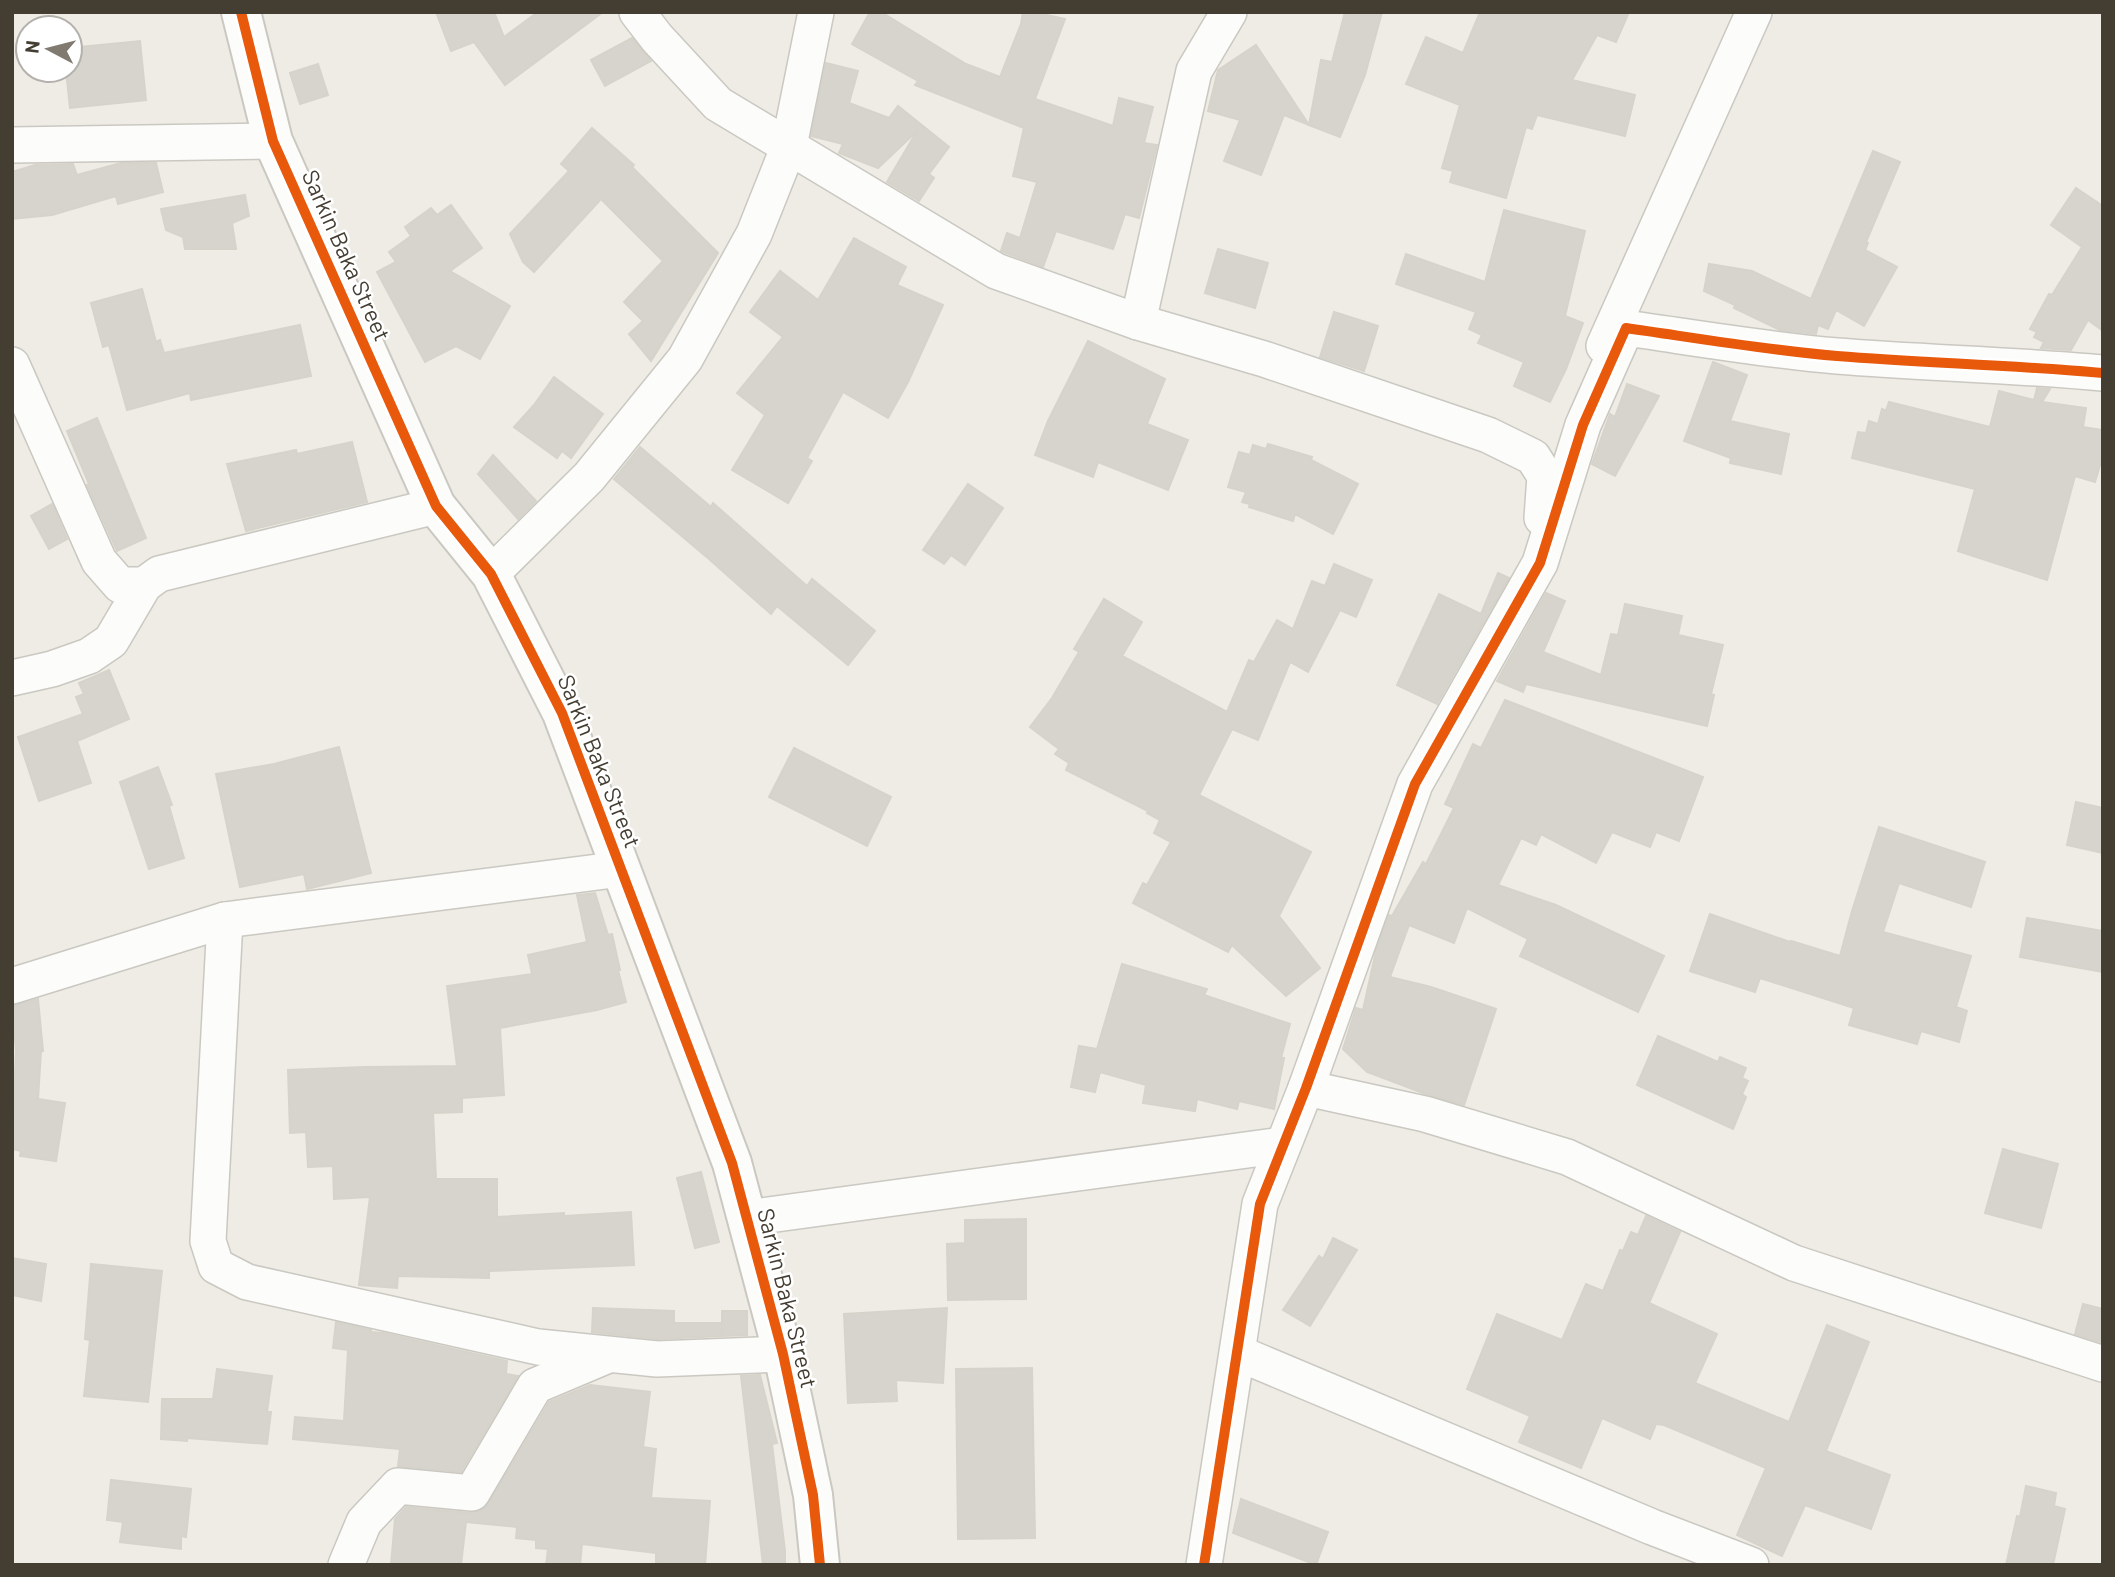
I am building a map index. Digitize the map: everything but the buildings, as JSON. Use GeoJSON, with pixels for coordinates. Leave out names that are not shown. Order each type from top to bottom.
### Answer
{"type":"FeatureCollection","features":[{"type":"Feature","properties":{"kind":"street","name":"Sarkin Baka Street"},"geometry":{"type":"LineString","coordinates":[[241,12],[273,141],[436,506],[491,574],[562,713],[732,1163],[783,1354],[813,1495],[820,1565]]}},
{"type":"Feature","properties":{"kind":"street"},"geometry":{"type":"LineString","coordinates":[[637,12],[657,38],[718,104],[996,271],[1138,322],[1264,359],[1488,435],[1533,457],[1545,477]]}},
{"type":"Feature","properties":{"kind":"street"},"geometry":{"type":"LineString","coordinates":[[491,574],[590,477],[685,359],[754,234],[789,146],[816,12]]}},
{"type":"Feature","properties":{"kind":"street"},"geometry":{"type":"LineString","coordinates":[[1138,322],[1194,71],[1229,12]]}},
{"type":"Feature","properties":{"kind":"street"},"geometry":{"type":"LineString","coordinates":[[1540,564],[1545,477],[1754,12]]}},
{"type":"Feature","properties":{"kind":"street"},"geometry":{"type":"LineString","coordinates":[[12,145],[273,141]]}},
{"type":"Feature","properties":{"kind":"street"},"geometry":{"type":"LineString","coordinates":[[1204,1565],[1261,1204],[1306,1088],[1415,784],[1540,564],[1583,425],[1626,328],[1838,356],[2103,373]]}},
{"type":"Feature","properties":{"kind":"street"},"geometry":{"type":"LineString","coordinates":[[12,365],[99,561],[120,585],[144,585]]}},
{"type":"Feature","properties":{"kind":"street"},"geometry":{"type":"LineString","coordinates":[[12,678],[89,656],[111,641],[144,585],[159,575],[436,506]]}},
{"type":"Feature","properties":{"kind":"street"},"geometry":{"type":"LineString","coordinates":[[12,985],[225,920],[621,869]]}},
{"type":"Feature","properties":{"kind":"street"},"geometry":{"type":"LineString","coordinates":[[225,920],[208,1241],[216,1266],[247,1282],[538,1347],[657,1359],[783,1354]]}},
{"type":"Feature","properties":{"kind":"street"},"geometry":{"type":"LineString","coordinates":[[1306,1088],[1425,1114],[1567,1157],[1794,1263],[2103,1364]]}},
{"type":"Feature","properties":{"kind":"street"},"geometry":{"type":"LineString","coordinates":[[746,1218],[1283,1145]]}},
{"type":"Feature","properties":{"kind":"street"},"geometry":{"type":"LineString","coordinates":[[1238,1353],[1652,1528],[1751,1565]]}},
{"type":"Feature","properties":{"kind":"street"},"geometry":{"type":"LineString","coordinates":[[346,1565],[363,1522],[398,1486],[472,1493],[535,1386],[610,1354]]}},
{"type":"Feature","properties":{"kind":"cycle path"},"geometry":{"type":"LineString","coordinates":[[241,12],[273,141],[436,506],[491,574],[562,713],[732,1163],[783,1354],[813,1495],[820,1565]]}},
{"type":"Feature","properties":{"kind":"cycle path"},"geometry":{"type":"LineString","coordinates":[[1204,1565],[1260,1204],[1306,1088],[1415,784],[1540,563],[1583,425],[1626,328],[1837,356],[2103,373]]}}]}
